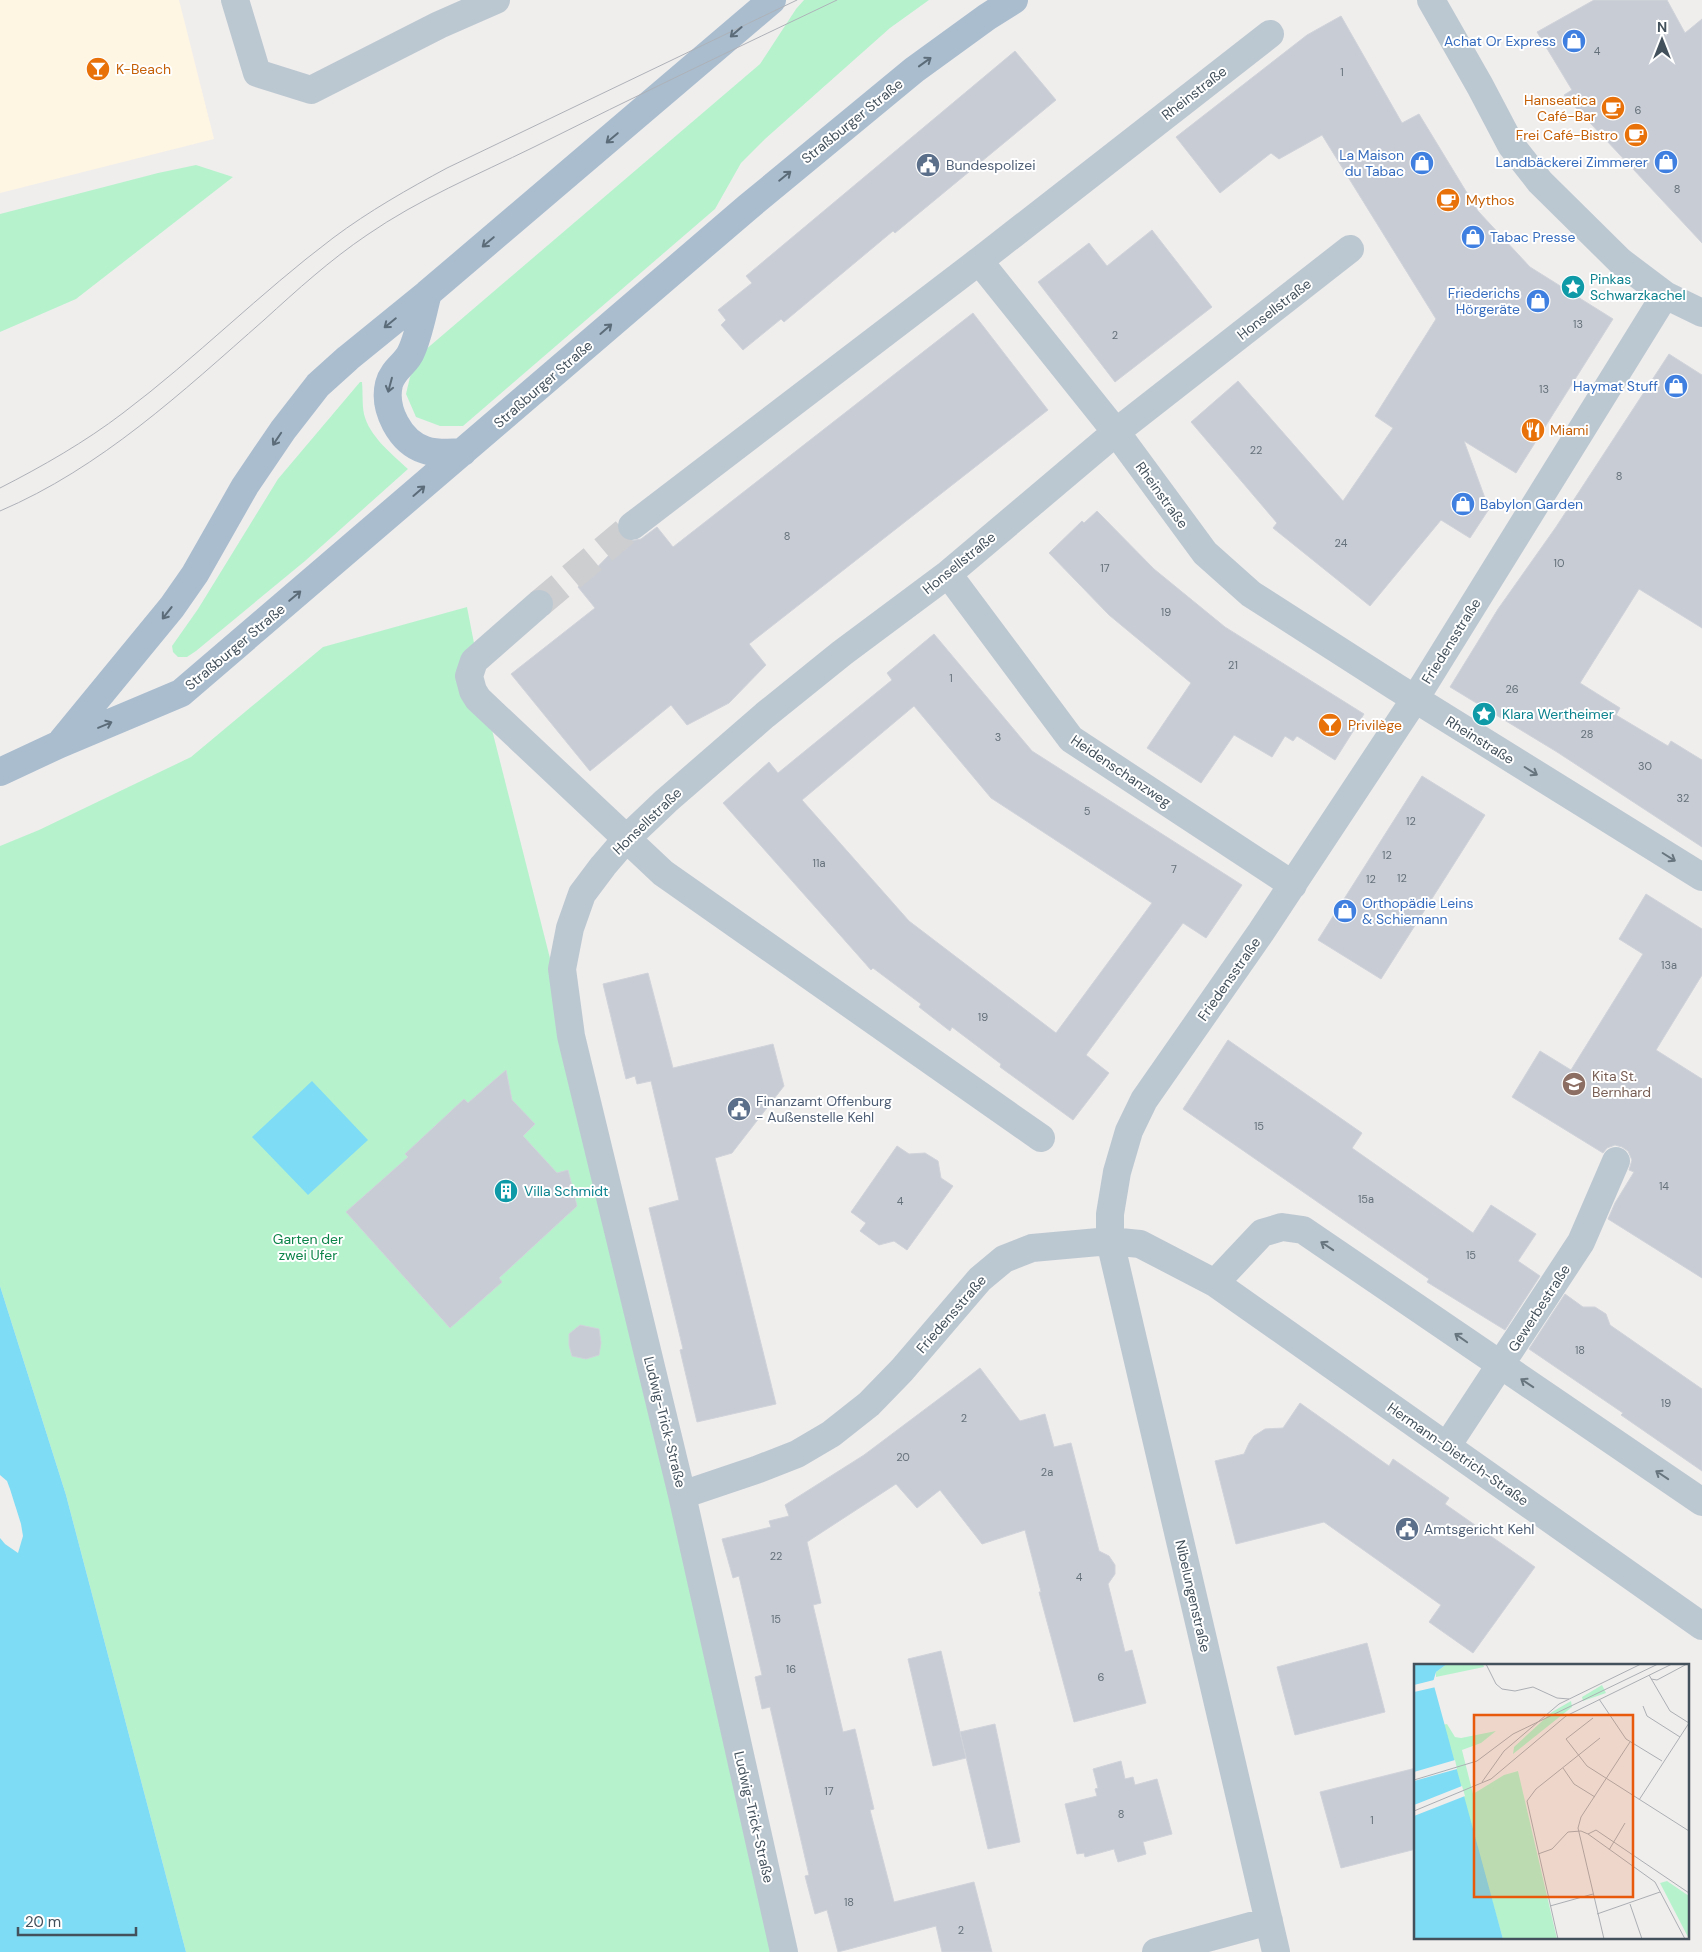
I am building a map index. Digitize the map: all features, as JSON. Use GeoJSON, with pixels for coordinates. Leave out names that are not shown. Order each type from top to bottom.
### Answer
{"type":"FeatureCollection","features":[{"type":"Feature","properties":{"kind":"main road","name":"Straßburger Straße"},"geometry":{"type":"LineString","coordinates":[[60,744],[172,607],[195,574],[245,486],[283,430],[318,385],[772,0]]}},
{"type":"Feature","properties":{"kind":"main road","name":"Straßburger Straße"},"geometry":{"type":"LineString","coordinates":[[0,772],[60,744],[181,693],[748,207],[899,83],[987,16],[1014,0]]}},
{"type":"Feature","properties":{"kind":"main road"},"geometry":{"type":"LineString","coordinates":[[428,293],[411,354],[396,369],[389,383],[388,398],[390,411],[396,425],[407,439],[424,450],[441,453],[463,452]]}},
{"type":"Feature","properties":{"kind":"street"},"geometry":{"type":"LineString","coordinates":[[235,0],[257,73],[311,90],[439,25],[496,0]]}},
{"type":"Feature","properties":{"kind":"street"},"geometry":{"type":"LineString","coordinates":[[1431,0],[1511,145],[1540,182],[1620,261],[1665,295],[1702,314]]}},
{"type":"Feature","properties":{"kind":"street","name":"Rheinstraße"},"geometry":{"type":"LineString","coordinates":[[1270,34],[979,261],[1116,432],[1205,553],[1251,594],[1415,699],[1702,877]]}},
{"type":"Feature","properties":{"kind":"street","name":"Honsellstraße"},"geometry":{"type":"LineString","coordinates":[[582,894],[627,838],[666,801],[766,715],[842,653],[948,574],[1116,432],[1350,249]]}},
{"type":"Feature","properties":{"kind":"street"},"geometry":{"type":"LineString","coordinates":[[632,526],[979,261]]}},
{"type":"Feature","properties":{"kind":"street","name":"Friedensstraße"},"geometry":{"type":"LineString","coordinates":[[682,1495],[789,1457],[831,1434],[869,1404],[902,1370],[980,1279],[1004,1259],[1032,1248],[1110,1241],[1110,1214],[1117,1172],[1129,1131],[1144,1100],[1293,885],[1415,699],[1665,295]]}},
{"type":"Feature","properties":{"kind":"street","name":"Heidenschanzweg"},"geometry":{"type":"LineString","coordinates":[[948,574],[1071,739],[1293,885]]}},
{"type":"Feature","properties":{"kind":"street"},"geometry":{"type":"LineString","coordinates":[[539,604],[474,661],[469,676],[473,691],[478,699],[663,873],[1041,1138]]}},
{"type":"Feature","properties":{"kind":"street","name":"Ludwig-Trick-Straße"},"geometry":{"type":"LineString","coordinates":[[582,894],[570,928],[562,969],[571,1036],[682,1495],[784,1952]]}},
{"type":"Feature","properties":{"kind":"street","name":"Gewerbestraße"},"geometry":{"type":"LineString","coordinates":[[1447,1446],[1581,1242],[1616,1161]]}},
{"type":"Feature","properties":{"kind":"street"},"geometry":{"type":"LineString","coordinates":[[1215,1283],[1262,1233],[1282,1227],[1303,1230],[1702,1502]]}},
{"type":"Feature","properties":{"kind":"street","name":"Hermann-Dietrich-Straße"},"geometry":{"type":"LineString","coordinates":[[1110,1241],[1140,1244],[1215,1283],[1702,1626]]}},
{"type":"Feature","properties":{"kind":"street","name":"Nibelungenstraße"},"geometry":{"type":"LineString","coordinates":[[1110,1241],[1276,1952]]}},
{"type":"Feature","properties":{"kind":"street"},"geometry":{"type":"LineString","coordinates":[[1156,1952],[1269,1922]]}},
{"type":"Feature","properties":{"kind":"shaded area","name":"K-Beach"},"geometry":{"type":"Polygon","coordinates":[[[0,0],[179,0],[214,139],[0,193],[0,0]]]}},
{"type":"Feature","properties":{"kind":"green space"},"geometry":{"type":"Polygon","coordinates":[[[804,0],[929,0],[890,28],[765,139],[741,163],[715,209],[463,426],[440,426],[416,417],[406,394],[410,377],[424,351],[760,64],[804,0]]]}},
{"type":"Feature","properties":{"kind":"green space"},"geometry":{"type":"Polygon","coordinates":[[[196,165],[233,177],[76,299],[0,332],[0,214],[196,165]]]}},
{"type":"Feature","properties":{"kind":"green space"},"geometry":{"type":"Polygon","coordinates":[[[360,382],[362,382],[364,414],[371,430],[382,444],[408,469],[305,561],[196,651],[187,657],[178,657],[173,652],[172,646],[198,609],[278,479],[360,382]]]}},
{"type":"Feature","properties":{"kind":"green space","name":"Garten der zwei Ufer"},"geometry":{"type":"Polygon","coordinates":[[[467,607],[487,710],[739,1703],[791,1952],[186,1952],[66,1495],[0,1286],[0,846],[39,830],[191,757],[323,647],[467,607]]]}},
{"type":"Feature","properties":{"kind":"water"},"geometry":{"type":"Polygon","coordinates":[[[312,1081],[368,1140],[308,1195],[252,1137],[312,1081]]]}},
{"type":"Feature","properties":{"kind":"water"},"geometry":{"type":"Polygon","coordinates":[[[0,1286],[66,1495],[186,1952],[0,1952],[0,1286]]]}},
{"type":"Feature","properties":{"kind":"pier"},"geometry":{"type":"Polygon","coordinates":[[[0,1475],[7,1481],[21,1524],[23,1536],[18,1553],[0,1538],[0,1475]]]}},
{"type":"Feature","properties":{"kind":"building"},"geometry":{"type":"Polygon","coordinates":[[[1594,0],[1667,0],[1685,33],[1702,19],[1702,243],[1564,95],[1572,90],[1537,32],[1594,0]]]}},
{"type":"Feature","properties":{"kind":"building"},"geometry":{"type":"Polygon","coordinates":[[[1341,16],[1402,123],[1419,114],[1478,211],[1530,267],[1613,319],[1516,473],[1464,441],[1489,509],[1470,538],[1441,520],[1370,606],[1273,528],[1277,523],[1191,422],[1238,381],[1343,501],[1393,428],[1375,416],[1436,319],[1322,135],[1279,159],[1271,153],[1220,193],[1176,137],[1307,35],[1341,16]]]}},
{"type":"Feature","properties":{"kind":"building","name":"Bundespolizei"},"geometry":{"type":"Polygon","coordinates":[[[1015,51],[1056,100],[895,233],[893,231],[784,322],[781,319],[743,350],[721,325],[726,320],[718,310],[752,283],[746,276],[1015,51]]]}},
{"type":"Feature","properties":{"kind":"building"},"geometry":{"type":"Polygon","coordinates":[[[1152,230],[1212,307],[1115,382],[1038,282],[1089,243],[1107,266],[1152,230]]]}},
{"type":"Feature","properties":{"kind":"building"},"geometry":{"type":"Polygon","coordinates":[[[973,313],[1048,410],[749,644],[766,665],[729,703],[687,725],[671,705],[590,771],[511,674],[595,608],[578,587],[613,551],[630,541],[641,539],[657,527],[673,547],[973,313]]]}},
{"type":"Feature","properties":{"kind":"building"},"geometry":{"type":"Polygon","coordinates":[[[1669,354],[1702,375],[1702,628],[1639,589],[1580,683],[1620,708],[1616,715],[1668,746],[1671,741],[1702,760],[1702,847],[1557,752],[1450,687],[1498,609],[1556,527],[1669,354]]]}},
{"type":"Feature","properties":{"kind":"building"},"geometry":{"type":"Polygon","coordinates":[[[1097,511],[1154,569],[1225,627],[1364,714],[1335,760],[1297,736],[1293,741],[1285,736],[1272,757],[1234,735],[1201,783],[1147,748],[1191,683],[1109,615],[1049,553],[1082,521],[1084,523],[1097,511]]]}},
{"type":"Feature","properties":{"kind":"building"},"geometry":{"type":"Polygon","coordinates":[[[934,634],[1032,751],[1242,885],[1206,938],[1183,923],[1086,1055],[1109,1073],[1073,1120],[1000,1067],[1001,1064],[952,1027],[950,1031],[919,1007],[921,1004],[873,968],[871,970],[723,803],[769,762],[778,773],[892,680],[887,673],[934,634]],[[914,706],[802,800],[909,921],[1056,1033],[1152,903],[991,798],[914,706]]]}},
{"type":"Feature","properties":{"kind":"building"},"geometry":{"type":"Polygon","coordinates":[[[1422,776],[1485,815],[1381,979],[1318,940],[1422,776]]]}},
{"type":"Feature","properties":{"kind":"building"},"geometry":{"type":"Polygon","coordinates":[[[1646,894],[1702,929],[1702,975],[1656,1050],[1702,1079],[1702,1278],[1608,1219],[1615,1203],[1634,1172],[1629,1170],[1632,1160],[1628,1151],[1615,1145],[1607,1148],[1603,1153],[1512,1097],[1540,1051],[1571,1070],[1643,954],[1619,939],[1646,894]]]}},
{"type":"Feature","properties":{"kind":"building"},"geometry":{"type":"Polygon","coordinates":[[[648,973],[673,1068],[773,1044],[784,1086],[732,1153],[715,1158],[776,1404],[697,1422],[680,1350],[683,1349],[649,1208],[679,1200],[651,1081],[637,1084],[635,1076],[626,1079],[603,984],[648,973]]]}},
{"type":"Feature","properties":{"kind":"building"},"geometry":{"type":"Polygon","coordinates":[[[1228,1040],[1362,1133],[1352,1148],[1473,1233],[1491,1205],[1536,1234],[1518,1261],[1540,1276],[1505,1330],[1427,1282],[1429,1279],[1183,1109],[1228,1040]]]}},
{"type":"Feature","properties":{"kind":"building"},"geometry":{"type":"Polygon","coordinates":[[[506,1070],[512,1100],[535,1124],[523,1136],[557,1173],[568,1170],[577,1206],[499,1278],[502,1282],[450,1328],[346,1212],[408,1157],[405,1154],[464,1099],[468,1103],[506,1070]]]}},
{"type":"Feature","properties":{"kind":"building"},"geometry":{"type":"Polygon","coordinates":[[[897,1146],[909,1154],[925,1153],[938,1161],[941,1178],[953,1186],[907,1250],[894,1241],[879,1245],[860,1231],[866,1223],[851,1212],[897,1146]]]}},
{"type":"Feature","properties":{"kind":"building"},"geometry":{"type":"Polygon","coordinates":[[[1565,1294],[1583,1307],[1595,1307],[1606,1314],[1610,1325],[1702,1389],[1702,1471],[1621,1415],[1623,1413],[1529,1349],[1565,1294]]]}},
{"type":"Feature","properties":{"kind":"building"},"geometry":{"type":"Polygon","coordinates":[[[580,1325],[599,1329],[601,1343],[599,1355],[586,1359],[572,1356],[569,1334],[580,1325]]]}},
{"type":"Feature","properties":{"kind":"building"},"geometry":{"type":"Polygon","coordinates":[[[980,1368],[1020,1421],[1045,1414],[1054,1447],[1071,1443],[1099,1551],[1109,1556],[1115,1565],[1115,1574],[1108,1584],[1125,1652],[1132,1650],[1146,1703],[1074,1722],[1039,1592],[1041,1592],[1025,1530],[982,1544],[940,1490],[917,1508],[896,1484],[807,1542],[821,1603],[813,1605],[843,1732],[855,1729],[874,1809],[870,1810],[894,1902],[974,1882],[992,1952],[942,1952],[936,1926],[838,1952],[827,1910],[815,1914],[805,1876],[809,1875],[770,1707],[762,1709],[755,1677],[762,1675],[739,1576],[733,1578],[722,1539],[771,1527],[769,1521],[789,1516],[785,1505],[864,1455],[980,1368]]]}},
{"type":"Feature","properties":{"kind":"building","name":"Amtsgericht Kehl"},"geometry":{"type":"Polygon","coordinates":[[[1300,1403],[1389,1466],[1393,1459],[1449,1498],[1445,1504],[1535,1567],[1473,1653],[1429,1622],[1441,1605],[1324,1522],[1236,1544],[1215,1461],[1244,1454],[1254,1436],[1265,1429],[1283,1428],[1300,1403]]]}},
{"type":"Feature","properties":{"kind":"building"},"geometry":{"type":"Polygon","coordinates":[[[1367,1643],[1385,1712],[1295,1735],[1277,1667],[1367,1643]]]}},
{"type":"Feature","properties":{"kind":"building"},"geometry":{"type":"Polygon","coordinates":[[[941,1651],[966,1758],[933,1766],[908,1659],[941,1651]]]}},
{"type":"Feature","properties":{"kind":"building"},"geometry":{"type":"Polygon","coordinates":[[[995,1724],[1020,1842],[988,1849],[960,1732],[995,1724]]]}},
{"type":"Feature","properties":{"kind":"building"},"geometry":{"type":"Polygon","coordinates":[[[1121,1761],[1125,1779],[1133,1777],[1135,1785],[1157,1779],[1172,1834],[1143,1842],[1146,1854],[1118,1862],[1114,1849],[1085,1857],[1084,1853],[1077,1854],[1065,1804],[1097,1796],[1095,1789],[1098,1788],[1093,1769],[1121,1761]]]}},
{"type":"Feature","properties":{"kind":"building"},"geometry":{"type":"Polygon","coordinates":[[[1414,1768],[1414,1850],[1341,1868],[1320,1792],[1414,1768]]]}},
{"type":"Feature","properties":{"kind":"tunnel"},"geometry":{"type":"LineString","coordinates":[[539,604],[632,526]]}},
{"type":"Feature","properties":{"kind":"tram line"},"geometry":{"type":"LineString","coordinates":[[0,488],[63,453],[123,413],[306,259],[347,228],[389,201],[447,168],[797,0]]}},
{"type":"Feature","properties":{"kind":"tram line"},"geometry":{"type":"LineString","coordinates":[[0,511],[37,493],[106,451],[171,401],[327,265],[387,222],[449,188],[837,0]]}},
{"type":"Feature","properties":{"kind":"place","name":"Achat Or Express"},"geometry":{"type":"Point","coordinates":[1574,41]}},
{"type":"Feature","properties":{"kind":"place","name":"K-Beach"},"geometry":{"type":"Point","coordinates":[98,69]}},
{"type":"Feature","properties":{"kind":"place","name":"Hanseatica Café-Bar"},"geometry":{"type":"Point","coordinates":[1613,108]}},
{"type":"Feature","properties":{"kind":"place","name":"Frei Café-Bistro"},"geometry":{"type":"Point","coordinates":[1636,135]}},
{"type":"Feature","properties":{"kind":"place","name":"Landbäckerei Zimmerer"},"geometry":{"type":"Point","coordinates":[1666,162]}},
{"type":"Feature","properties":{"kind":"place","name":"La Maison du Tabac"},"geometry":{"type":"Point","coordinates":[1422,163]}},
{"type":"Feature","properties":{"kind":"place","name":"Bundespolizei"},"geometry":{"type":"Point","coordinates":[928,165]}},
{"type":"Feature","properties":{"kind":"place","name":"Mythos"},"geometry":{"type":"Point","coordinates":[1448,200]}},
{"type":"Feature","properties":{"kind":"place","name":"Tabac Presse"},"geometry":{"type":"Point","coordinates":[1473,237]}},
{"type":"Feature","properties":{"kind":"place","name":"Pinkas Schwarzkachel"},"geometry":{"type":"Point","coordinates":[1573,287]}},
{"type":"Feature","properties":{"kind":"place","name":"Friederichs Hörgeräte"},"geometry":{"type":"Point","coordinates":[1538,301]}},
{"type":"Feature","properties":{"kind":"place","name":"Haymat Stuff"},"geometry":{"type":"Point","coordinates":[1676,386]}},
{"type":"Feature","properties":{"kind":"place","name":"Miami"},"geometry":{"type":"Point","coordinates":[1533,430]}},
{"type":"Feature","properties":{"kind":"place","name":"Babylon Garden"},"geometry":{"type":"Point","coordinates":[1463,504]}},
{"type":"Feature","properties":{"kind":"place","name":"Klara Wertheimer"},"geometry":{"type":"Point","coordinates":[1484,714]}},
{"type":"Feature","properties":{"kind":"place","name":"Privilège"},"geometry":{"type":"Point","coordinates":[1330,725]}},
{"type":"Feature","properties":{"kind":"place","name":"Orthopädie Leins & Schiemann"},"geometry":{"type":"Point","coordinates":[1345,911]}},
{"type":"Feature","properties":{"kind":"place","name":"Kita St. Bernhard"},"geometry":{"type":"Point","coordinates":[1574,1084]}},
{"type":"Feature","properties":{"kind":"place","name":"Finanzamt Offenburg - Außenstelle Kehl"},"geometry":{"type":"Point","coordinates":[739,1109]}},
{"type":"Feature","properties":{"kind":"place","name":"Villa Schmidt"},"geometry":{"type":"Point","coordinates":[506,1191]}},
{"type":"Feature","properties":{"kind":"place","name":"Amtsgericht Kehl"},"geometry":{"type":"Point","coordinates":[1407,1529]}}]}
